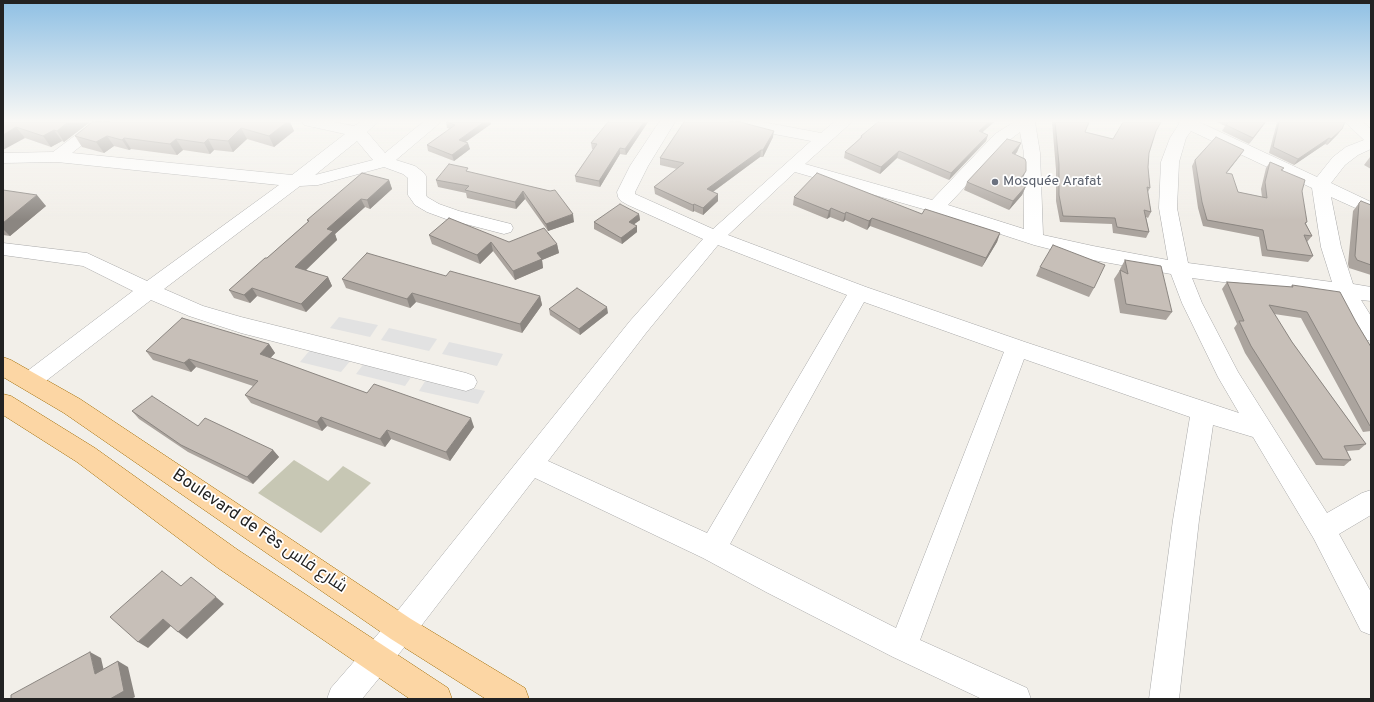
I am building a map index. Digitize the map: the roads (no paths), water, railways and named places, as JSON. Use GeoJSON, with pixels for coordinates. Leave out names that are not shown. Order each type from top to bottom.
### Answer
{"type":"FeatureCollection","features":[{"type":"Feature","properties":{"kind":"main road","name":"Boulevard de Fès شارع فاس"},"geometry":{"type":"LineString","coordinates":[[3,366],[72,406],[401,629],[514,699]]}},
{"type":"Feature","properties":{"kind":"main road"},"geometry":{"type":"LineString","coordinates":[[3,404],[86,455],[228,559],[375,659],[437,699]]}},
{"type":"Feature","properties":{"kind":"street"},"geometry":{"type":"LineString","coordinates":[[30,381],[148,290],[296,181],[329,155]]}},
{"type":"Feature","properties":{"kind":"street"},"geometry":{"type":"LineString","coordinates":[[380,155],[384,162],[409,170],[417,176],[417,195],[421,201],[433,208],[453,215],[504,228]]}},
{"type":"Feature","properties":{"kind":"street"},"geometry":{"type":"LineString","coordinates":[[3,158],[57,157],[296,181],[318,180],[384,162],[393,155]]}},
{"type":"Feature","properties":{"kind":"street"},"geometry":{"type":"LineString","coordinates":[[646,155],[626,192],[627,197],[634,201],[715,237],[859,292],[1202,412],[1261,430]]}},
{"type":"Feature","properties":{"kind":"street"},"geometry":{"type":"LineString","coordinates":[[342,699],[401,629],[638,327],[715,237],[805,155]]}},
{"type":"Feature","properties":{"kind":"street"},"geometry":{"type":"LineString","coordinates":[[936,208],[985,155]]}},
{"type":"Feature","properties":{"kind":"street"},"geometry":{"type":"LineString","coordinates":[[1032,155],[1034,239]]}},
{"type":"Feature","properties":{"kind":"street"},"geometry":{"type":"LineString","coordinates":[[1172,155],[1170,162],[1168,208],[1178,269],[1192,303],[1228,377],[1322,530],[1371,621]]}},
{"type":"Feature","properties":{"kind":"street"},"geometry":{"type":"LineString","coordinates":[[1257,155],[1371,209]]}},
{"type":"Feature","properties":{"kind":"street"},"geometry":{"type":"LineString","coordinates":[[1347,155],[1339,161],[1320,185],[1331,247],[1345,292],[1371,333]]}},
{"type":"Feature","properties":{"kind":"street"},"geometry":{"type":"LineString","coordinates":[[792,166],[936,208],[1034,239],[1093,253],[1178,269],[1345,292],[1371,294]]}},
{"type":"Feature","properties":{"kind":"street"},"geometry":{"type":"LineString","coordinates":[[3,250],[87,260],[196,312],[241,325],[466,382]]}},
{"type":"Feature","properties":{"kind":"street"},"geometry":{"type":"LineString","coordinates":[[713,549],[859,292]]}},
{"type":"Feature","properties":{"kind":"street"},"geometry":{"type":"LineString","coordinates":[[903,647],[1017,348]]}},
{"type":"Feature","properties":{"kind":"street"},"geometry":{"type":"LineString","coordinates":[[1164,699],[1186,520],[1202,412]]}},
{"type":"Feature","properties":{"kind":"street"},"geometry":{"type":"LineString","coordinates":[[530,464],[713,549],[776,584],[903,647],[1016,699]]}},
{"type":"Feature","properties":{"kind":"street"},"geometry":{"type":"LineString","coordinates":[[1322,530],[1371,501]]}},
{"type":"Feature","properties":{"kind":"place","name":"Mosquée Arafat"},"geometry":{"type":"Point","coordinates":[995,182]}}]}
